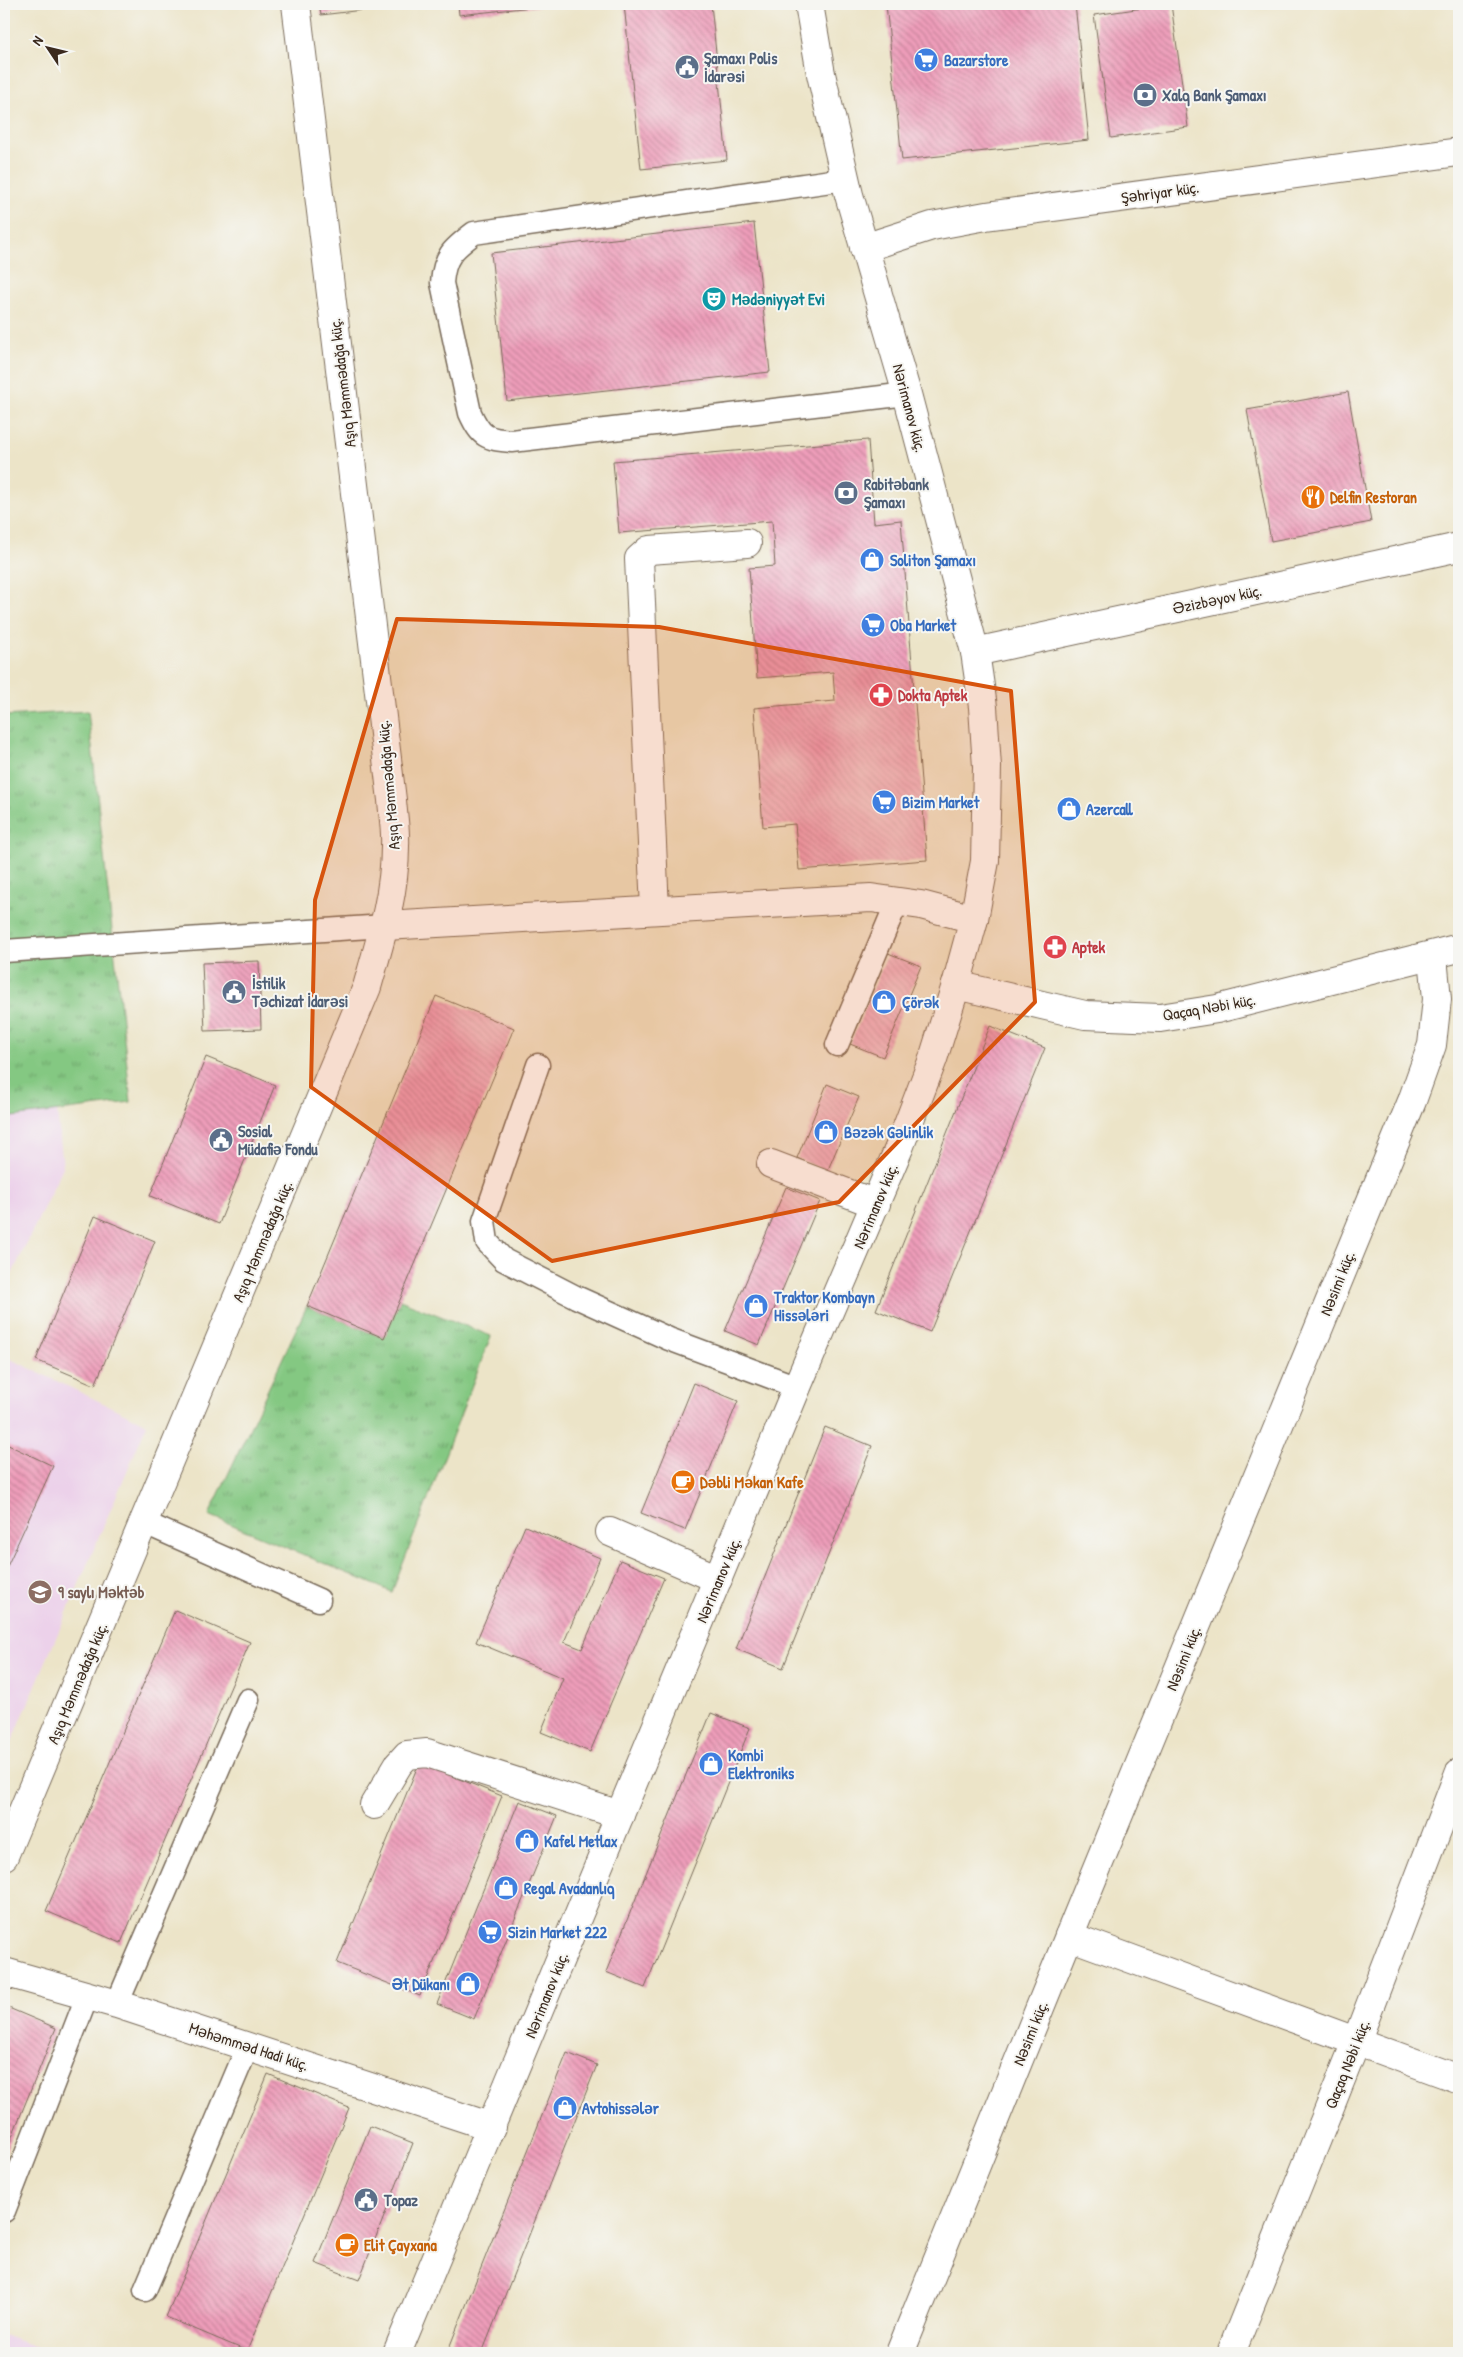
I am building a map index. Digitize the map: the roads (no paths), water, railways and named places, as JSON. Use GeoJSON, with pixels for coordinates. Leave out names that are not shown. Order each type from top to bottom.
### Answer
{"type":"FeatureCollection","features":[{"type":"Feature","properties":{"kind":"street","name":"Aşıq Məmmədağa küç."},"geometry":{"type":"LineString","coordinates":[[4,1856],[145,1523],[367,987],[385,926],[392,887],[395,846],[392,800],[296,4]]}},
{"type":"Feature","properties":{"kind":"street","name":"Nərimanov küç."},"geometry":{"type":"LineString","coordinates":[[397,2353],[718,1579],[876,1204],[933,1059],[974,919],[985,861],[987,777],[982,707],[974,652],[907,394],[845,179],[820,74],[809,4]]}},
{"type":"Feature","properties":{"kind":"street","name":"Şəhriyar küç."},"geometry":{"type":"LineString","coordinates":[[864,248],[932,226],[986,216],[1459,152]]}},
{"type":"Feature","properties":{"kind":"street"},"geometry":{"type":"LineString","coordinates":[[656,909],[639,559],[649,550],[747,543]]}},
{"type":"Feature","properties":{"kind":"street","name":"Əzizbəyov küç."},"geometry":{"type":"LineString","coordinates":[[974,652],[1459,546]]}},
{"type":"Feature","properties":{"kind":"street"},"geometry":{"type":"LineString","coordinates":[[385,926],[871,898],[921,905],[974,919]]}},
{"type":"Feature","properties":{"kind":"street","name":"Qaçaq Nəbi küç."},"geometry":{"type":"LineString","coordinates":[[956,985],[1085,1015],[1160,1018],[1217,1009],[1432,957],[1459,948]]}},
{"type":"Feature","properties":{"kind":"street","name":"Nəsimi küç."},"geometry":{"type":"LineString","coordinates":[[900,2353],[1412,1101],[1432,1046],[1437,999],[1432,957]]}},
{"type":"Feature","properties":{"kind":"street"},"geometry":{"type":"LineString","coordinates":[[772,1164],[876,1204]]}},
{"type":"Feature","properties":{"kind":"street"},"geometry":{"type":"LineString","coordinates":[[610,1532],[718,1579]]}},
{"type":"Feature","properties":{"kind":"street"},"geometry":{"type":"LineString","coordinates":[[374,1805],[398,1765],[407,1755],[427,1753],[620,1815]]}},
{"type":"Feature","properties":{"kind":"street","name":"Qaçaq Nəbi küç."},"geometry":{"type":"LineString","coordinates":[[1231,2353],[1356,2042],[1459,1773]]}},
{"type":"Feature","properties":{"kind":"street"},"geometry":{"type":"LineString","coordinates":[[1069,1936],[1459,2080]]}},
{"type":"Feature","properties":{"kind":"street","name":"Məhəmməd Hadi küç."},"geometry":{"type":"LineString","coordinates":[[4,1972],[88,1994],[492,2127]]}},
{"type":"Feature","properties":{"kind":"lane"},"geometry":{"type":"LineString","coordinates":[[845,179],[474,234],[454,248],[443,265],[442,283],[470,413],[478,430],[491,440],[512,441],[907,394]]}},
{"type":"Feature","properties":{"kind":"lane"},"geometry":{"type":"LineString","coordinates":[[837,1045],[897,902]]}},
{"type":"Feature","properties":{"kind":"lane"},"geometry":{"type":"LineString","coordinates":[[4,951],[385,926]]}},
{"type":"Feature","properties":{"kind":"lane"},"geometry":{"type":"LineString","coordinates":[[538,1066],[484,1221],[487,1242],[504,1260],[576,1297],[669,1339],[798,1388]]}},
{"type":"Feature","properties":{"kind":"lane"},"geometry":{"type":"LineString","coordinates":[[145,1523],[319,1600]]}},
{"type":"Feature","properties":{"kind":"lane"},"geometry":{"type":"LineString","coordinates":[[117,2004],[248,1700]]}},
{"type":"Feature","properties":{"kind":"lane"},"geometry":{"type":"LineString","coordinates":[[4,2211],[88,1994]]}},
{"type":"Feature","properties":{"kind":"lane"},"geometry":{"type":"LineString","coordinates":[[145,2290],[248,2046]]}},
{"type":"Feature","properties":{"kind":"place","name":"Bazarstore"},"geometry":{"type":"Point","coordinates":[926,60]}},
{"type":"Feature","properties":{"kind":"place","name":"Şamaxı Polis İdarəsi"},"geometry":{"type":"Point","coordinates":[687,67]}},
{"type":"Feature","properties":{"kind":"place","name":"Xalq Bank Şamaxı"},"geometry":{"type":"Point","coordinates":[1145,95]}},
{"type":"Feature","properties":{"kind":"place","name":"Mədəniyyət Evi"},"geometry":{"type":"Point","coordinates":[714,299]}},
{"type":"Feature","properties":{"kind":"place","name":"Rabitəbank Şamaxı"},"geometry":{"type":"Point","coordinates":[846,493]}},
{"type":"Feature","properties":{"kind":"place","name":"Delfin Restoran"},"geometry":{"type":"Point","coordinates":[1313,497]}},
{"type":"Feature","properties":{"kind":"place","name":"Soliton Şamaxı"},"geometry":{"type":"Point","coordinates":[872,560]}},
{"type":"Feature","properties":{"kind":"place","name":"Oba Market"},"geometry":{"type":"Point","coordinates":[873,625]}},
{"type":"Feature","properties":{"kind":"place","name":"Dokta Aptek"},"geometry":{"type":"Point","coordinates":[881,695]}},
{"type":"Feature","properties":{"kind":"place","name":"Bizim Market"},"geometry":{"type":"Point","coordinates":[884,802]}},
{"type":"Feature","properties":{"kind":"place","name":"Azercall"},"geometry":{"type":"Point","coordinates":[1069,809]}},
{"type":"Feature","properties":{"kind":"place","name":"Aptek"},"geometry":{"type":"Point","coordinates":[1055,947]}},
{"type":"Feature","properties":{"kind":"place","name":"İstilik Təchizat İdarəsi"},"geometry":{"type":"Point","coordinates":[234,992]}},
{"type":"Feature","properties":{"kind":"place","name":"Çörək"},"geometry":{"type":"Point","coordinates":[884,1002]}},
{"type":"Feature","properties":{"kind":"place","name":"Bəzək Gəlinlik"},"geometry":{"type":"Point","coordinates":[826,1132]}},
{"type":"Feature","properties":{"kind":"place","name":"Sosial Müdafiə Fondu"},"geometry":{"type":"Point","coordinates":[221,1140]}},
{"type":"Feature","properties":{"kind":"place","name":"Traktor Kombayn Hissələri"},"geometry":{"type":"Point","coordinates":[756,1306]}},
{"type":"Feature","properties":{"kind":"place","name":"Dəbli Məkan Kafe"},"geometry":{"type":"Point","coordinates":[683,1482]}},
{"type":"Feature","properties":{"kind":"place","name":"9 saylı Məktəb"},"geometry":{"type":"Point","coordinates":[40,1592]}},
{"type":"Feature","properties":{"kind":"place","name":"Kombi Elektroniks"},"geometry":{"type":"Point","coordinates":[711,1764]}},
{"type":"Feature","properties":{"kind":"place","name":"Kafel Metlax"},"geometry":{"type":"Point","coordinates":[527,1841]}},
{"type":"Feature","properties":{"kind":"place","name":"Regal Avadanlıq"},"geometry":{"type":"Point","coordinates":[506,1888]}},
{"type":"Feature","properties":{"kind":"place","name":"Sizin Market 222"},"geometry":{"type":"Point","coordinates":[490,1932]}},
{"type":"Feature","properties":{"kind":"place","name":"Ət Dükanı"},"geometry":{"type":"Point","coordinates":[468,1984]}},
{"type":"Feature","properties":{"kind":"place","name":"Avtohissələr"},"geometry":{"type":"Point","coordinates":[565,2108]}},
{"type":"Feature","properties":{"kind":"place","name":"Topaz"},"geometry":{"type":"Point","coordinates":[366,2200]}},
{"type":"Feature","properties":{"kind":"place","name":"Elit Çayxana"},"geometry":{"type":"Point","coordinates":[347,2245]}}]}
